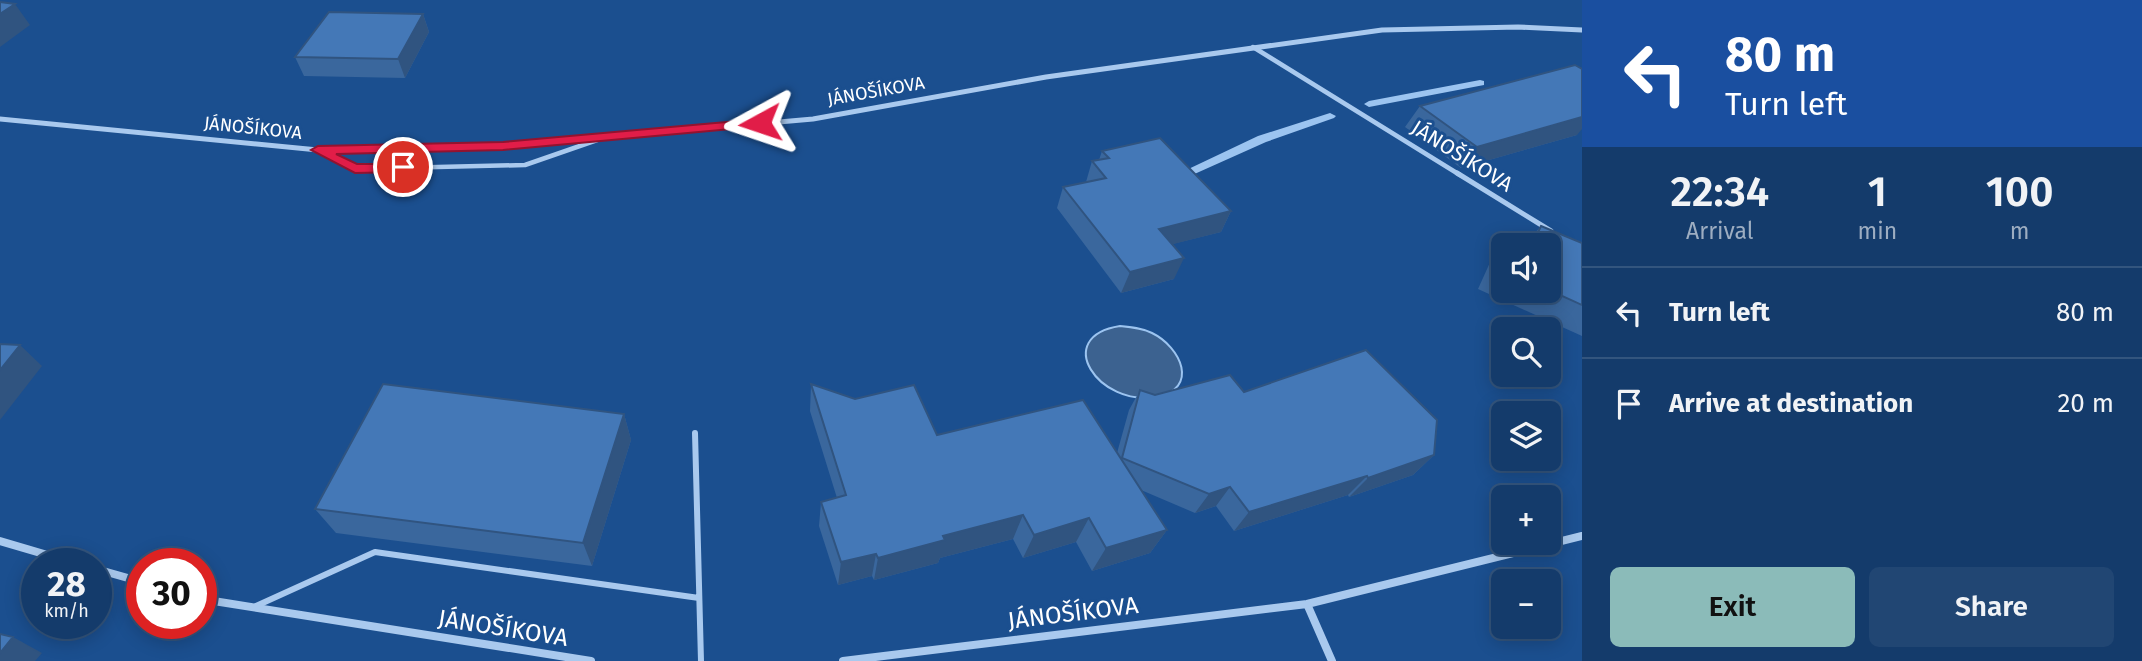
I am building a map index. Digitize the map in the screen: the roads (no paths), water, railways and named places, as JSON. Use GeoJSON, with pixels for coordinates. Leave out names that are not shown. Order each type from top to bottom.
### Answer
{"type":"FeatureCollection","features":[{"type":"Feature","properties":{"kind":"street","name":"JÁNOŠÍKOVA"},"geometry":{"type":"LineString","coordinates":[[0,119],[318,150],[503,146],[813,118],[1046,77],[1382,30],[1518,27],[1582,30]]}},
{"type":"Feature","properties":{"kind":"street","name":"JÁNOŠÍKOVA"},"geometry":{"type":"LineString","coordinates":[[843,661],[1307,604],[1582,536]]}},
{"type":"Feature","properties":{"kind":"street"},"geometry":{"type":"LineString","coordinates":[[0,541],[24,548]]}},
{"type":"Feature","properties":{"kind":"street","name":"JÁNOŠÍKOVA"},"geometry":{"type":"LineString","coordinates":[[217,602],[590,661]]}},
{"type":"Feature","properties":{"kind":"street"},"geometry":{"type":"LineString","coordinates":[[1307,604],[1332,661]]}},
{"type":"Feature","properties":{"kind":"lane","name":"JÁNOŠÍKOVA"},"geometry":{"type":"LineString","coordinates":[[1253,47],[1553,233]]}},
{"type":"Feature","properties":{"kind":"lane"},"geometry":{"type":"LineString","coordinates":[[318,150],[355,169],[525,165],[603,137]]}},
{"type":"Feature","properties":{"kind":"lane"},"geometry":{"type":"LineString","coordinates":[[695,433],[701,661]]}},
{"type":"Feature","properties":{"kind":"lane"},"geometry":{"type":"LineString","coordinates":[[253,608],[375,552],[699,598]]}},
{"type":"Feature","properties":{"kind":"water"},"geometry":{"type":"Polygon","coordinates":[[[1120,326],[1148,331],[1162,339],[1178,357],[1182,377],[1178,386],[1170,393],[1156,397],[1135,397],[1117,392],[1101,382],[1091,369],[1086,356],[1088,343],[1099,333],[1120,326]]]}},
{"type":"Feature","properties":{"kind":"waterway"},"geometry":{"type":"LineString","coordinates":[[1369,104],[1480,83]]}},
{"type":"Feature","properties":{"kind":"waterway"},"geometry":{"type":"LineString","coordinates":[[1186,173],[1262,139],[1330,116]]}}]}
